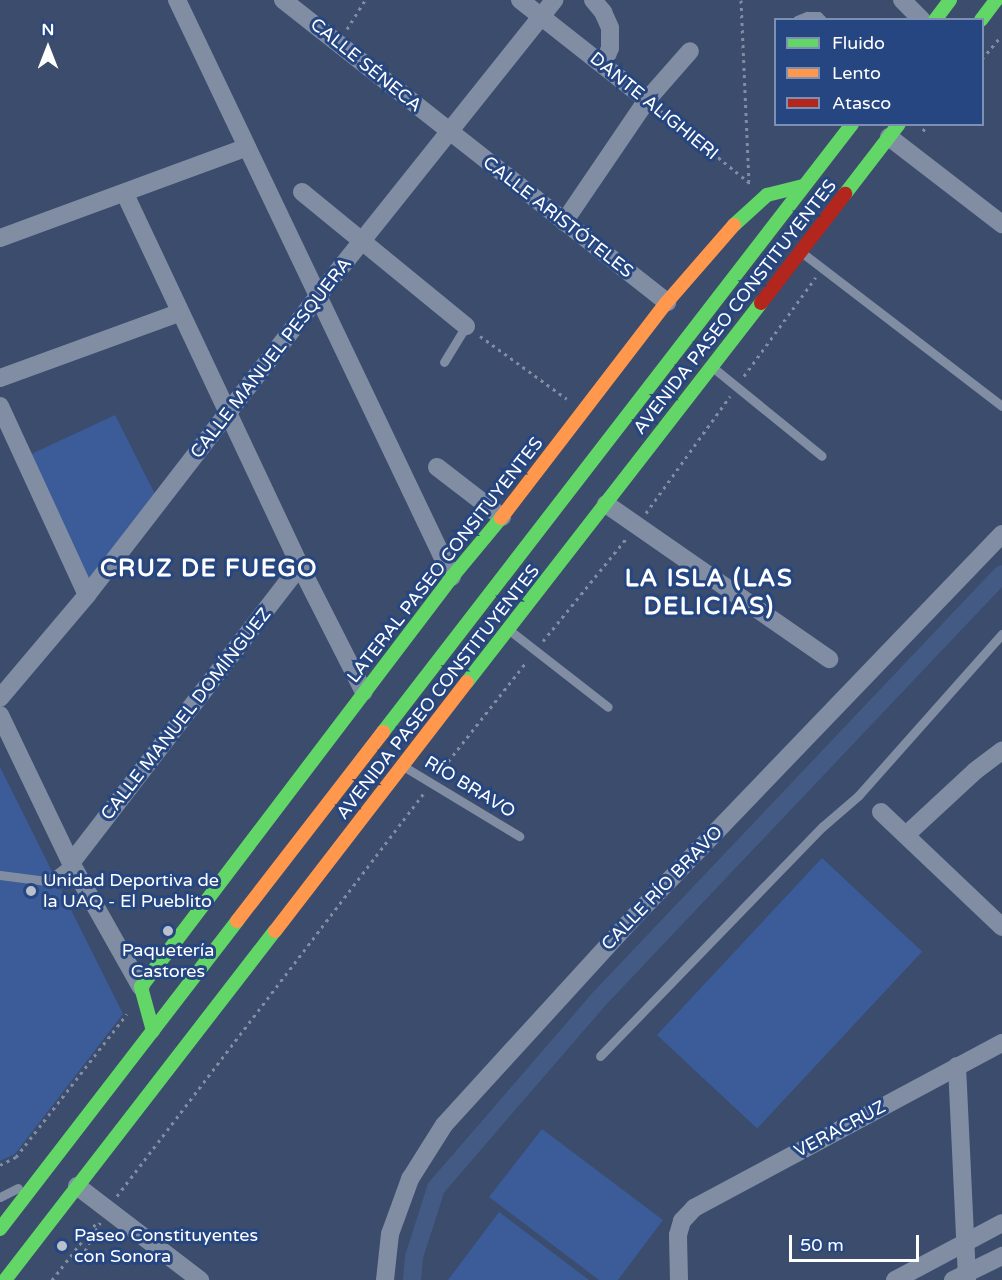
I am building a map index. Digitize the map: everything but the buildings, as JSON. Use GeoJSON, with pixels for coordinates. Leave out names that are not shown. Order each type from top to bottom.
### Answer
{"type":"FeatureCollection","features":[{"type":"Feature","properties":{"kind":"main road"},"geometry":{"type":"LineString","coordinates":[[936,18],[950,0]]}},
{"type":"Feature","properties":{"kind":"main road"},"geometry":{"type":"LineString","coordinates":[[982,18],[996,0]]}},
{"type":"Feature","properties":{"kind":"main road","name":"AVENIDA PASEO CONSTITUYENTES"},"geometry":{"type":"LineString","coordinates":[[0,1229],[845,130]]}},
{"type":"Feature","properties":{"kind":"main road","name":"AVENIDA PASEO CONSTITUYENTES"},"geometry":{"type":"LineString","coordinates":[[4,1280],[894,131]]}},
{"type":"Feature","properties":{"kind":"main road","name":"LATERAL PASEO CONSITUYENTES"},"geometry":{"type":"LineString","coordinates":[[141,987],[364,692],[667,302],[721,237],[767,195],[802,186]]}},
{"type":"Feature","properties":{"kind":"main road"},"geometry":{"type":"LineString","coordinates":[[141,987],[153,1031]]}},
{"type":"Feature","properties":{"kind":"street","name":"CALLE SÉNECA"},"geometry":{"type":"LineString","coordinates":[[284,0],[448,132]]}},
{"type":"Feature","properties":{"kind":"street","name":"DANTE ALIGHIERI"},"geometry":{"type":"LineString","coordinates":[[520,0],[647,100]]}},
{"type":"Feature","properties":{"kind":"street","name":"CALLE MANUEL PESQUERA"},"geometry":{"type":"LineString","coordinates":[[0,698],[87,595],[318,296],[554,0]]}},
{"type":"Feature","properties":{"kind":"street"},"geometry":{"type":"LineString","coordinates":[[593,0],[603,12],[610,28],[610,48],[603,65]]}},
{"type":"Feature","properties":{"kind":"street"},"geometry":{"type":"LineString","coordinates":[[902,0],[920,18]]}},
{"type":"Feature","properties":{"kind":"street"},"geometry":{"type":"LineString","coordinates":[[183,4],[247,147],[452,578]]}},
{"type":"Feature","properties":{"kind":"street"},"geometry":{"type":"LineString","coordinates":[[564,222],[647,100],[690,51]]}},
{"type":"Feature","properties":{"kind":"street"},"geometry":{"type":"LineString","coordinates":[[894,131],[906,151],[1002,224]]}},
{"type":"Feature","properties":{"kind":"street","name":"CALLE ARISTÓTELES"},"geometry":{"type":"LineString","coordinates":[[448,132],[667,302]]}},
{"type":"Feature","properties":{"kind":"street"},"geometry":{"type":"LineString","coordinates":[[0,238],[125,194],[247,147]]}},
{"type":"Feature","properties":{"kind":"street"},"geometry":{"type":"LineString","coordinates":[[302,192],[466,326]]}},
{"type":"Feature","properties":{"kind":"street"},"geometry":{"type":"LineString","coordinates":[[125,194],[300,566],[364,692]]}},
{"type":"Feature","properties":{"kind":"street"},"geometry":{"type":"LineString","coordinates":[[0,378],[179,313]]}},
{"type":"Feature","properties":{"kind":"street"},"geometry":{"type":"LineString","coordinates":[[0,406],[87,595]]}},
{"type":"Feature","properties":{"kind":"street"},"geometry":{"type":"LineString","coordinates":[[437,467],[502,517]]}},
{"type":"Feature","properties":{"kind":"street"},"geometry":{"type":"LineString","coordinates":[[606,504],[638,524],[829,659]]}},
{"type":"Feature","properties":{"kind":"street","name":"CALLE RÍO BRAVO"},"geometry":{"type":"LineString","coordinates":[[385,1280],[390,1234],[410,1179],[444,1125],[632,919],[1002,534]]}},
{"type":"Feature","properties":{"kind":"street","name":"CALLE MANUEL DOMÍNGUEZ"},"geometry":{"type":"LineString","coordinates":[[71,863],[300,566]]}},
{"type":"Feature","properties":{"kind":"street"},"geometry":{"type":"LineString","coordinates":[[0,716],[71,863],[141,987]]}},
{"type":"Feature","properties":{"kind":"street"},"geometry":{"type":"LineString","coordinates":[[906,835],[975,771],[1002,752]]}},
{"type":"Feature","properties":{"kind":"street"},"geometry":{"type":"LineString","coordinates":[[881,812],[1002,927]]}},
{"type":"Feature","properties":{"kind":"street","name":"VERACRUZ"},"geometry":{"type":"LineString","coordinates":[[679,1280],[678,1235],[682,1221],[694,1208],[1002,1043]]}},
{"type":"Feature","properties":{"kind":"street"},"geometry":{"type":"LineString","coordinates":[[957,1066],[966,1242],[962,1278]]}},
{"type":"Feature","properties":{"kind":"street"},"geometry":{"type":"LineString","coordinates":[[77,1186],[200,1280]]}},
{"type":"Feature","properties":{"kind":"street"},"geometry":{"type":"LineString","coordinates":[[895,1280],[1002,1223]]}},
{"type":"Feature","properties":{"kind":"street"},"geometry":{"type":"LineString","coordinates":[[962,1278],[1002,1256]]}},
{"type":"Feature","properties":{"kind":"lane"},"geometry":{"type":"LineString","coordinates":[[801,252],[1002,406]]}},
{"type":"Feature","properties":{"kind":"lane"},"geometry":{"type":"LineString","coordinates":[[444,362],[466,326]]}},
{"type":"Feature","properties":{"kind":"lane"},"geometry":{"type":"LineString","coordinates":[[712,367],[822,456]]}},
{"type":"Feature","properties":{"kind":"lane"},"geometry":{"type":"LineString","coordinates":[[509,630],[608,707]]}},
{"type":"Feature","properties":{"kind":"lane"},"geometry":{"type":"LineString","coordinates":[[600,1056],[822,827],[858,796],[1002,634]]}},
{"type":"Feature","properties":{"kind":"lane","name":"RÍO BRAVO"},"geometry":{"type":"LineString","coordinates":[[404,766],[519,836]]}},
{"type":"Feature","properties":{"kind":"lane"},"geometry":{"type":"LineString","coordinates":[[0,875],[48,881],[71,863]]}},
{"type":"Feature","properties":{"kind":"lane"},"geometry":{"type":"LineString","coordinates":[[0,1197],[39,1179]]}},
{"type":"Feature","properties":{"kind":"path"},"geometry":{"type":"LineString","coordinates":[[338,42],[365,0]]}},
{"type":"Feature","properties":{"kind":"path"},"geometry":{"type":"LineString","coordinates":[[741,0],[750,183]]}},
{"type":"Feature","properties":{"kind":"path"},"geometry":{"type":"LineString","coordinates":[[984,57],[1002,35]]}},
{"type":"Feature","properties":{"kind":"path","name":"DANTE ALIGHIERI"},"geometry":{"type":"LineString","coordinates":[[647,100],[767,195]]}},
{"type":"Feature","properties":{"kind":"path"},"geometry":{"type":"LineString","coordinates":[[906,151],[926,126]]}},
{"type":"Feature","properties":{"kind":"path"},"geometry":{"type":"LineString","coordinates":[[51,1280],[432,783],[638,524],[822,269]]}},
{"type":"Feature","properties":{"kind":"path"},"geometry":{"type":"LineString","coordinates":[[466,326],[584,411]]}},
{"type":"Feature","properties":{"kind":"path"},"geometry":{"type":"LineString","coordinates":[[0,1165],[16,1157],[131,1009]]}},
{"type":"Feature","properties":{"kind":"path"},"geometry":{"type":"LineString","coordinates":[[78,1264],[108,1208]]}},
{"type":"Feature","properties":{"kind":"shaded area"},"geometry":{"type":"Polygon","coordinates":[[[115,415],[157,498],[88,585],[27,456],[115,415]]]}},
{"type":"Feature","properties":{"kind":"shaded area","name":"Unidad Deportiva de la UAQ - El Pueblito"},"geometry":{"type":"Polygon","coordinates":[[[0,767],[123,1014],[15,1154],[0,1161],[0,767]]]}},
{"type":"Feature","properties":{"kind":"shaded area"},"geometry":{"type":"Polygon","coordinates":[[[822,858],[922,951],[757,1128],[657,1035],[822,858]]]}},
{"type":"Feature","properties":{"kind":"shaded area"},"geometry":{"type":"Polygon","coordinates":[[[542,1129],[663,1220],[618,1280],[599,1280],[489,1197],[542,1129]]]}},
{"type":"Feature","properties":{"kind":"shaded area"},"geometry":{"type":"Polygon","coordinates":[[[499,1212],[589,1280],[448,1280],[499,1212]]]}},
{"type":"Feature","properties":{"kind":"waterway"},"geometry":{"type":"LineString","coordinates":[[412,1280],[414,1257],[436,1188],[600,998],[1002,574]]}},
{"type":"Feature","properties":{"kind":"traffic: fast"},"geometry":{"type":"LineString","coordinates":[[936,18],[950,0]]}},
{"type":"Feature","properties":{"kind":"traffic: fast"},"geometry":{"type":"LineString","coordinates":[[982,18],[996,0]]}},
{"type":"Feature","properties":{"kind":"traffic: fast"},"geometry":{"type":"LineString","coordinates":[[383,732],[850,126]]}},
{"type":"Feature","properties":{"kind":"traffic: fast"},"geometry":{"type":"LineString","coordinates":[[845,194],[897,126]]}},
{"type":"Feature","properties":{"kind":"traffic: fast"},"geometry":{"type":"LineString","coordinates":[[734,225],[767,195],[802,186]]}},
{"type":"Feature","properties":{"kind":"traffic: fast"},"geometry":{"type":"LineString","coordinates":[[467,682],[761,303]]}},
{"type":"Feature","properties":{"kind":"traffic: fast"},"geometry":{"type":"LineString","coordinates":[[153,1031],[141,987],[452,577],[501,518]]}},
{"type":"Feature","properties":{"kind":"traffic: fast"},"geometry":{"type":"LineString","coordinates":[[0,1229],[237,921]]}},
{"type":"Feature","properties":{"kind":"traffic: fast"},"geometry":{"type":"LineString","coordinates":[[5,1280],[275,931]]}},
{"type":"Feature","properties":{"kind":"traffic: slow"},"geometry":{"type":"LineString","coordinates":[[501,518],[667,302],[734,225]]}},
{"type":"Feature","properties":{"kind":"traffic: slow"},"geometry":{"type":"LineString","coordinates":[[275,931],[467,682]]}},
{"type":"Feature","properties":{"kind":"traffic: slow"},"geometry":{"type":"LineString","coordinates":[[237,921],[383,732]]}},
{"type":"Feature","properties":{"kind":"traffic: jam"},"geometry":{"type":"LineString","coordinates":[[761,303],[845,194]]}},
{"type":"Feature","properties":{"kind":"place","name":"Unidad Deportiva de la UAQ - El Pueblito"},"geometry":{"type":"Point","coordinates":[31,891]}},
{"type":"Feature","properties":{"kind":"place","name":"Paquetería Castores"},"geometry":{"type":"Point","coordinates":[168,931]}},
{"type":"Feature","properties":{"kind":"place","name":"Paseo Constituyentes con Sonora"},"geometry":{"type":"Point","coordinates":[62,1246]}},
{"type":"Feature","properties":{"kind":"district","name":"CRUZ DE FUEGO"},"geometry":{"type":"Point","coordinates":[209,569]}},
{"type":"Feature","properties":{"kind":"district","name":"LA ISLA (LAS DELICIAS)"},"geometry":{"type":"Point","coordinates":[709,593]}}]}
